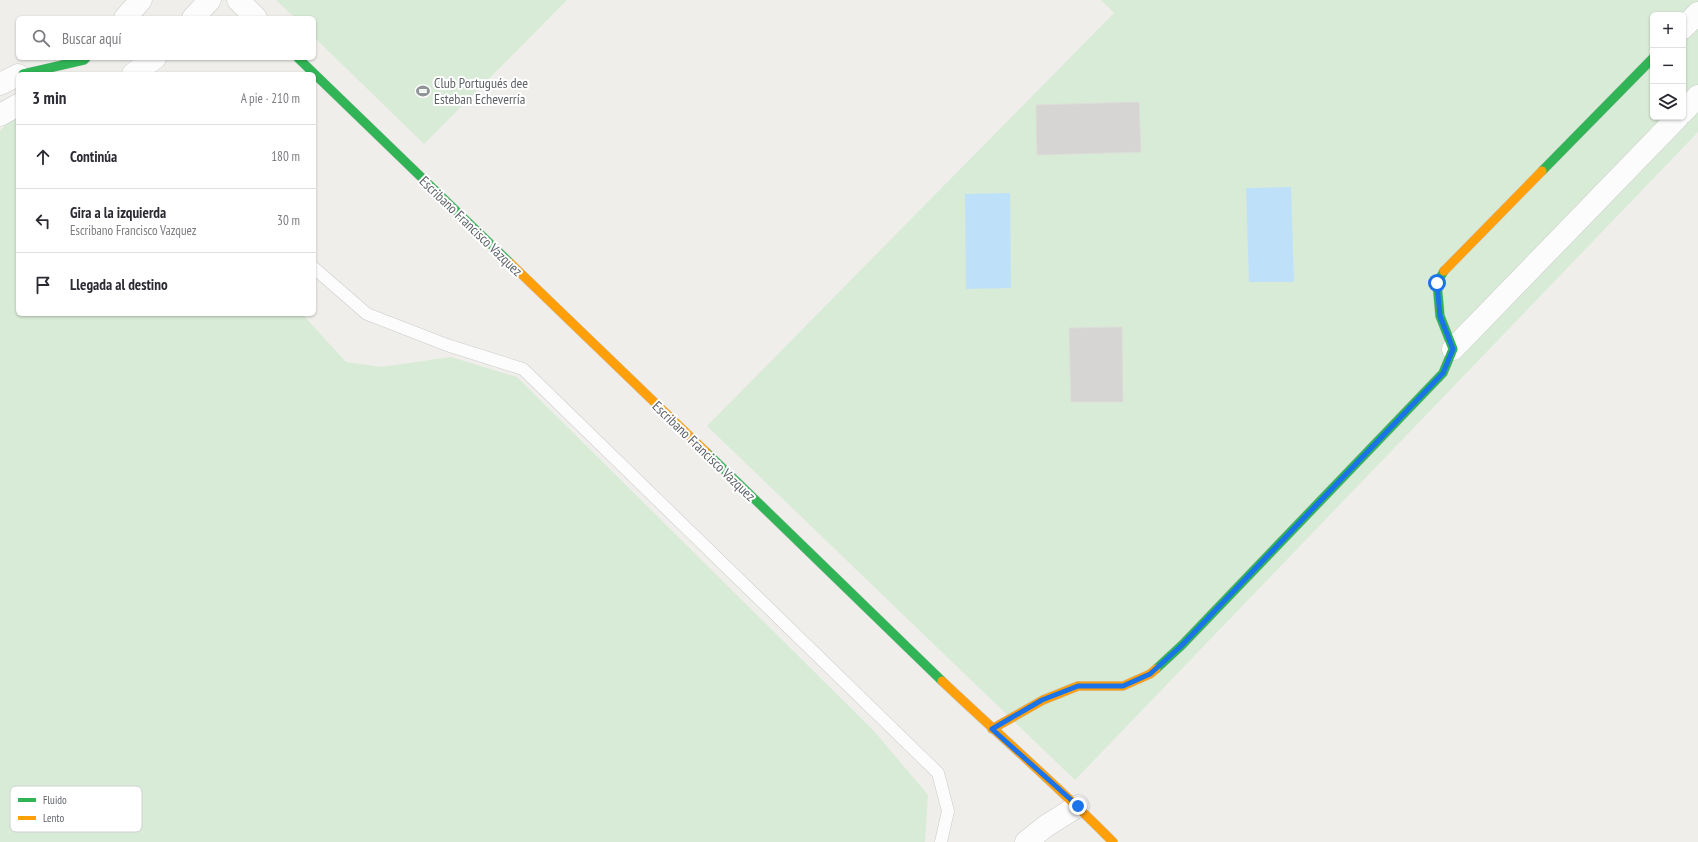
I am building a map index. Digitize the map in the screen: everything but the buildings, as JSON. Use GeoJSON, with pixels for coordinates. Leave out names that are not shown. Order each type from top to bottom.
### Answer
{"type":"FeatureCollection","features":[{"type":"Feature","properties":{"kind":"street"},"geometry":{"type":"LineString","coordinates":[[127,16],[141,0]]}},
{"type":"Feature","properties":{"kind":"street"},"geometry":{"type":"LineString","coordinates":[[195,16],[210,0]]}},
{"type":"Feature","properties":{"kind":"street"},"geometry":{"type":"LineString","coordinates":[[238,0],[254,16]]}},
{"type":"Feature","properties":{"kind":"street"},"geometry":{"type":"LineString","coordinates":[[1686,25],[1698,13]]}},
{"type":"Feature","properties":{"kind":"street"},"geometry":{"type":"LineString","coordinates":[[32,72],[84,60]]}},
{"type":"Feature","properties":{"kind":"street"},"geometry":{"type":"LineString","coordinates":[[136,72],[152,60]]}},
{"type":"Feature","properties":{"kind":"street","name":"Escribano Francisco Vazquez"},"geometry":{"type":"LineString","coordinates":[[300,60],[312,72]]}},
{"type":"Feature","properties":{"kind":"street"},"geometry":{"type":"LineString","coordinates":[[1453,349],[1440,316],[1437,283],[1445,270],[1650,61]]}},
{"type":"Feature","properties":{"kind":"street","name":"Escribano Francisco Vazquez"},"geometry":{"type":"LineString","coordinates":[[316,75],[992,729],[1078,806],[1113,842]]}},
{"type":"Feature","properties":{"kind":"street"},"geometry":{"type":"LineString","coordinates":[[0,84],[16,76]]}},
{"type":"Feature","properties":{"kind":"street"},"geometry":{"type":"LineString","coordinates":[[1686,109],[1698,96]]}},
{"type":"Feature","properties":{"kind":"street"},"geometry":{"type":"LineString","coordinates":[[0,116],[16,106]]}},
{"type":"Feature","properties":{"kind":"street"},"geometry":{"type":"LineString","coordinates":[[992,729],[1042,700],[1078,686],[1123,686],[1150,674],[1182,645],[1443,373],[1453,349],[1675,120]]}},
{"type":"Feature","properties":{"kind":"street"},"geometry":{"type":"LineString","coordinates":[[1026,842],[1046,826],[1078,806]]}},
{"type":"Feature","properties":{"kind":"lane"},"geometry":{"type":"LineString","coordinates":[[316,270],[367,314],[447,344],[523,369],[938,773],[948,812],[941,842]]}},
{"type":"Feature","properties":{"kind":"green space","name":"Club Portugués dee Esteban Echeverría"},"geometry":{"type":"Polygon","coordinates":[[[276,0],[567,0],[424,144],[316,39],[316,16],[293,16],[276,0]]]}},
{"type":"Feature","properties":{"kind":"green space"},"geometry":{"type":"Polygon","coordinates":[[[1101,0],[1698,0],[1698,132],[1075,780],[707,426],[1114,13],[1101,0]]]}},
{"type":"Feature","properties":{"kind":"green space"},"geometry":{"type":"Polygon","coordinates":[[[16,119],[16,316],[304,316],[346,362],[381,367],[451,357],[517,377],[874,731],[928,795],[925,842],[0,842],[0,131],[10,120],[16,119]]]}},
{"type":"Feature","properties":{"kind":"water"},"geometry":{"type":"Polygon","coordinates":[[[1291,187],[1294,282],[1249,282],[1246,188],[1291,187]]]}},
{"type":"Feature","properties":{"kind":"water"},"geometry":{"type":"Polygon","coordinates":[[[1010,193],[1011,288],[966,289],[965,194],[1010,193]]]}},
{"type":"Feature","properties":{"kind":"traffic: fast"},"geometry":{"type":"LineString","coordinates":[[32,72],[84,60]]}},
{"type":"Feature","properties":{"kind":"traffic: fast"},"geometry":{"type":"LineString","coordinates":[[300,60],[312,72]]}},
{"type":"Feature","properties":{"kind":"traffic: fast"},"geometry":{"type":"LineString","coordinates":[[1542,171],[1650,61]]}},
{"type":"Feature","properties":{"kind":"traffic: fast"},"geometry":{"type":"LineString","coordinates":[[316,75],[510,263]]}},
{"type":"Feature","properties":{"kind":"traffic: fast"},"geometry":{"type":"LineString","coordinates":[[1156,669],[1182,645],[1443,373],[1453,349],[1440,316],[1437,283],[1444,271]]}},
{"type":"Feature","properties":{"kind":"traffic: fast"},"geometry":{"type":"LineString","coordinates":[[706,452],[942,681]]}},
{"type":"Feature","properties":{"kind":"traffic: slow"},"geometry":{"type":"LineString","coordinates":[[1444,271],[1542,171]]}},
{"type":"Feature","properties":{"kind":"traffic: slow"},"geometry":{"type":"LineString","coordinates":[[510,263],[706,452]]}},
{"type":"Feature","properties":{"kind":"traffic: slow"},"geometry":{"type":"LineString","coordinates":[[992,729],[1043,700],[1078,686],[1123,686],[1150,674],[1156,669]]}},
{"type":"Feature","properties":{"kind":"traffic: slow"},"geometry":{"type":"LineString","coordinates":[[942,681],[1050,781],[1113,842]]}},
{"type":"Feature","properties":{"kind":"place","name":"Club Portugués dee Esteban Echeverría"},"geometry":{"type":"Point","coordinates":[423,91]}},
{"type":"Feature","properties":{"kind":"route"},"geometry":{"type":"LineString","coordinates":[[1078,806],[992,729],[1042,700],[1078,686],[1123,686],[1150,674],[1182,645],[1443,373],[1453,349],[1440,316],[1437,283]]}}]}
